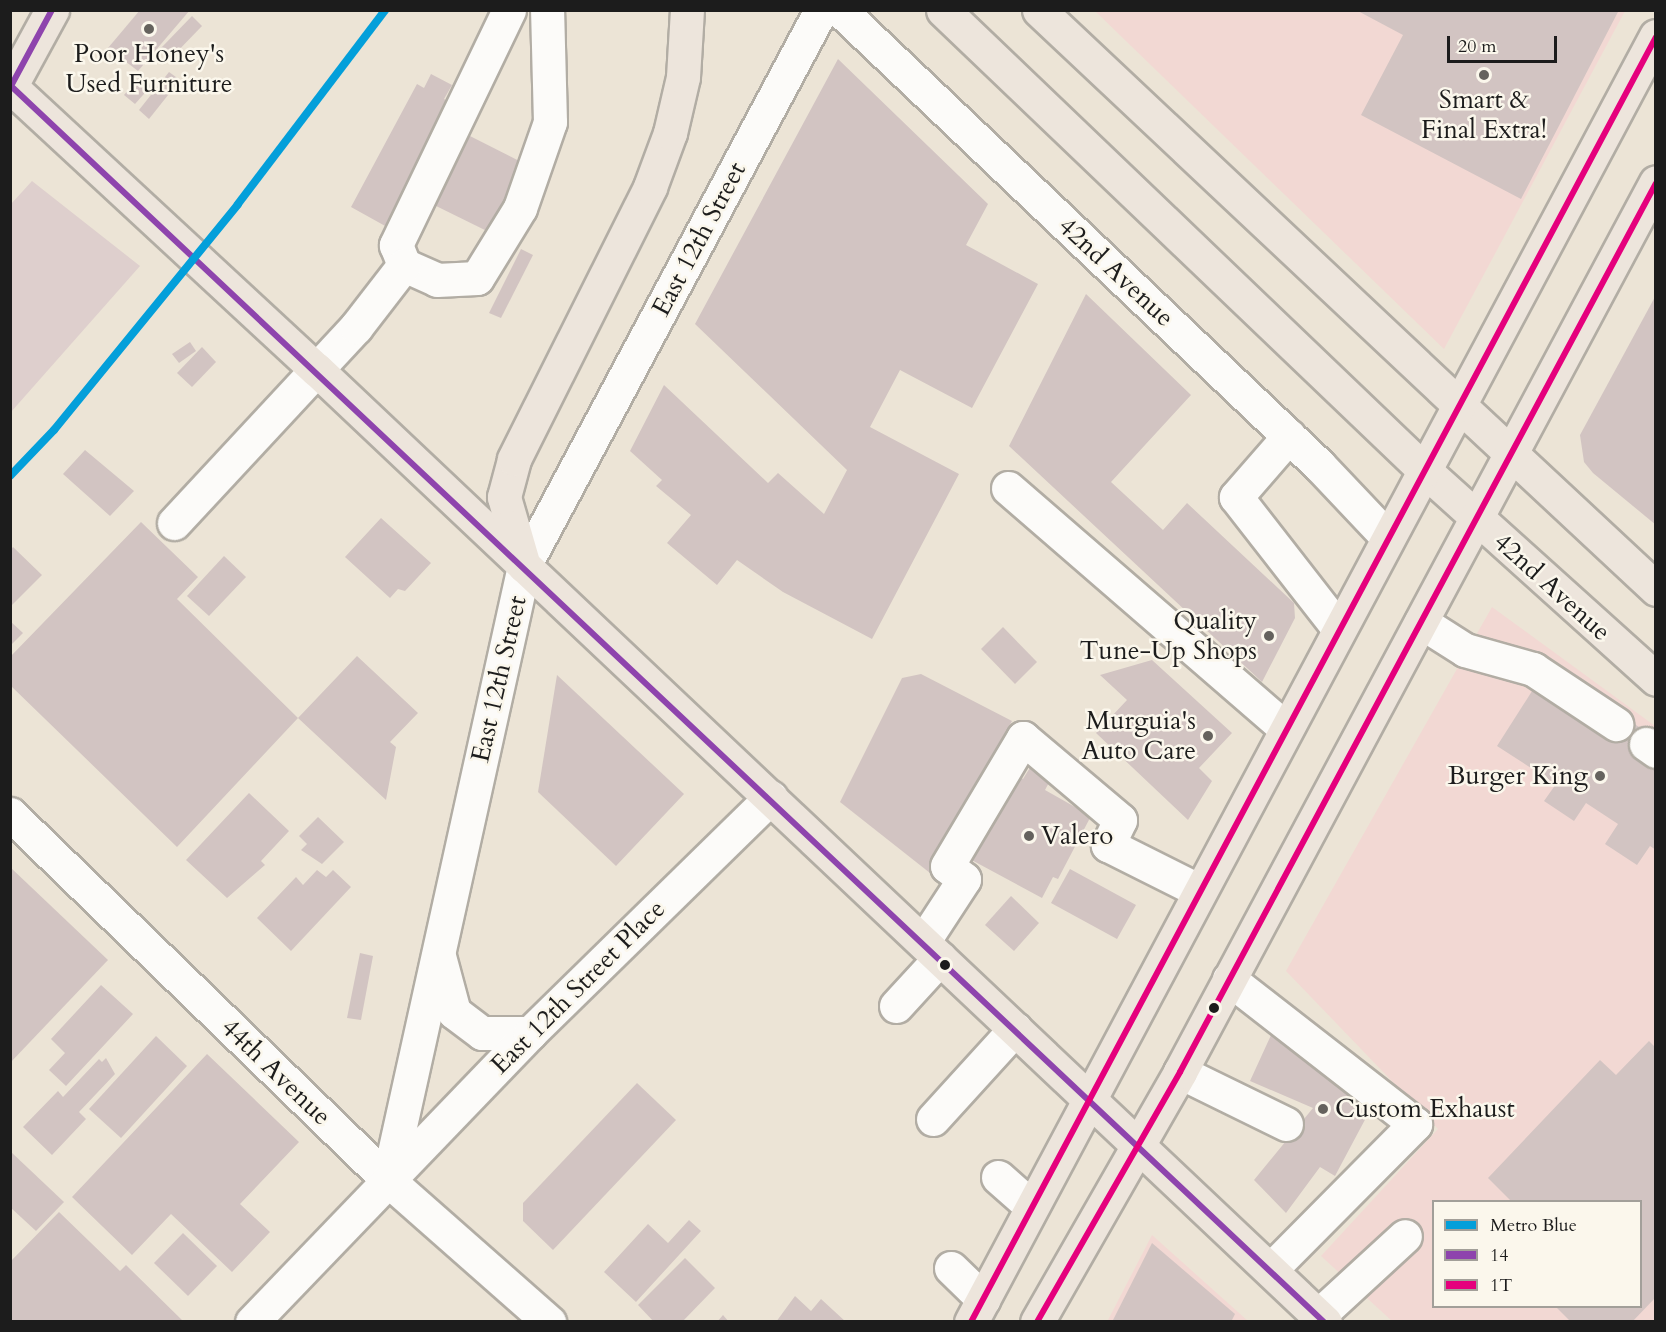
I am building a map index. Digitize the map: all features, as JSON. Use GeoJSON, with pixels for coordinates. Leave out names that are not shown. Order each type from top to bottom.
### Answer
{"type":"FeatureCollection","features":[{"type":"Feature","properties":{"kind":"main road"},"geometry":{"type":"LineString","coordinates":[[52,10],[11,86],[316,369],[1322,1319]]}},
{"type":"Feature","properties":{"kind":"main road"},"geometry":{"type":"LineString","coordinates":[[524,566],[504,497],[513,459],[650,187],[670,133],[683,77],[687,10]]}},
{"type":"Feature","properties":{"kind":"main road","name":"42nd Avenue"},"geometry":{"type":"LineString","coordinates":[[943,10],[1475,518],[1656,679]]}},
{"type":"Feature","properties":{"kind":"main road"},"geometry":{"type":"LineString","coordinates":[[1039,10],[1656,589]]}},
{"type":"Feature","properties":{"kind":"main road"},"geometry":{"type":"LineString","coordinates":[[977,1310],[1092,1101],[1198,890],[1656,36]]}},
{"type":"Feature","properties":{"kind":"main road"},"geometry":{"type":"LineString","coordinates":[[1037,1322],[1140,1145],[1656,182]]}},
{"type":"Feature","properties":{"kind":"street"},"geometry":{"type":"LineString","coordinates":[[509,10],[396,245],[405,266],[437,280],[477,278],[520,208],[550,122],[547,10]]}},
{"type":"Feature","properties":{"kind":"street","name":"East 12th Street"},"geometry":{"type":"LineString","coordinates":[[388,1180],[524,566],[821,10]]}},
{"type":"Feature","properties":{"kind":"street","name":"42nd Avenue"},"geometry":{"type":"LineString","coordinates":[[840,10],[1289,436],[1387,537]]}},
{"type":"Feature","properties":{"kind":"street"},"geometry":{"type":"LineString","coordinates":[[174,523],[316,369],[405,266]]}},
{"type":"Feature","properties":{"kind":"street"},"geometry":{"type":"LineString","coordinates":[[1289,436],[1236,497],[1338,628]]}},
{"type":"Feature","properties":{"kind":"street"},"geometry":{"type":"LineString","coordinates":[[1008,488],[1285,728]]}},
{"type":"Feature","properties":{"kind":"street"},"geometry":{"type":"LineString","coordinates":[[1421,622],[1465,650],[1533,669],[1616,724]]}},
{"type":"Feature","properties":{"kind":"street"},"geometry":{"type":"LineString","coordinates":[[896,1006],[931,950],[964,879],[947,866],[1023,738],[1120,820],[1108,845],[1198,890]]}},
{"type":"Feature","properties":{"kind":"street","name":"East 12th Street Place"},"geometry":{"type":"LineString","coordinates":[[388,1180],[530,1033],[771,797]]}},
{"type":"Feature","properties":{"kind":"street","name":"44th Avenue"},"geometry":{"type":"LineString","coordinates":[[10,814],[388,1180],[549,1322]]}},
{"type":"Feature","properties":{"kind":"street"},"geometry":{"type":"LineString","coordinates":[[437,952],[454,1012],[482,1033],[530,1033]]}},
{"type":"Feature","properties":{"kind":"street"},"geometry":{"type":"LineString","coordinates":[[1229,979],[1415,1124],[1271,1269]]}},
{"type":"Feature","properties":{"kind":"street"},"geometry":{"type":"LineString","coordinates":[[933,1119],[1015,1029]]}},
{"type":"Feature","properties":{"kind":"street"},"geometry":{"type":"LineString","coordinates":[[1179,1072],[1286,1124]]}},
{"type":"Feature","properties":{"kind":"street"},"geometry":{"type":"LineString","coordinates":[[998,1177],[1032,1207]]}},
{"type":"Feature","properties":{"kind":"street"},"geometry":{"type":"LineString","coordinates":[[252,1322],[388,1180]]}},
{"type":"Feature","properties":{"kind":"street"},"geometry":{"type":"LineString","coordinates":[[1322,1319],[1405,1236]]}},
{"type":"Feature","properties":{"kind":"street"},"geometry":{"type":"LineString","coordinates":[[951,1268],[977,1310]]}},
{"type":"Feature","properties":{"kind":"shaded area"},"geometry":{"type":"Polygon","coordinates":[[[1095,11],[1625,11],[1444,349],[1095,11]]]}},
{"type":"Feature","properties":{"kind":"shaded area"},"geometry":{"type":"Polygon","coordinates":[[[32,181],[140,266],[11,412],[11,204],[32,181]]]}},
{"type":"Feature","properties":{"kind":"shaded area"},"geometry":{"type":"Polygon","coordinates":[[[1492,607],[1655,726],[1655,1321],[1392,1321],[1321,1256],[1438,1129],[1286,971],[1492,607]]]}},
{"type":"Feature","properties":{"kind":"shaded area"},"geometry":{"type":"Polygon","coordinates":[[[1152,1235],[1248,1321],[1107,1322],[1152,1235]]]}},
{"type":"Feature","properties":{"kind":"building","name":"Poor Honey's Used Furniture"},"geometry":{"type":"Polygon","coordinates":[[[140,10],[190,10],[138,71],[108,48],[140,10]]]}},
{"type":"Feature","properties":{"kind":"building","name":"Smart & Final Extra!"},"geometry":{"type":"Polygon","coordinates":[[[1356,10],[1619,10],[1521,199],[1361,115],[1403,35],[1356,10]]]}},
{"type":"Feature","properties":{"kind":"building"},"geometry":{"type":"Polygon","coordinates":[[[192,16],[202,26],[171,58],[161,48],[192,16]]]}},
{"type":"Feature","properties":{"kind":"building"},"geometry":{"type":"Polygon","coordinates":[[[838,59],[988,204],[966,245],[1038,284],[972,408],[900,370],[870,427],[959,474],[872,639],[783,592],[737,560],[717,585],[667,543],[691,515],[656,486],[662,480],[630,451],[664,385],[768,483],[778,473],[824,514],[847,470],[695,324],[838,59]]]}},
{"type":"Feature","properties":{"kind":"building"},"geometry":{"type":"Polygon","coordinates":[[[169,72],[180,80],[149,119],[139,110],[169,72]]]}},
{"type":"Feature","properties":{"kind":"building"},"geometry":{"type":"Polygon","coordinates":[[[431,74],[452,85],[444,99],[453,104],[387,227],[351,207],[417,84],[424,88],[431,74]]]}},
{"type":"Feature","properties":{"kind":"building"},"geometry":{"type":"Polygon","coordinates":[[[140,76],[151,86],[135,104],[124,95],[140,76]]]}},
{"type":"Feature","properties":{"kind":"building"},"geometry":{"type":"Polygon","coordinates":[[[464,133],[529,166],[495,235],[430,203],[464,133]]]}},
{"type":"Feature","properties":{"kind":"building"},"geometry":{"type":"Polygon","coordinates":[[[521,249],[533,255],[501,318],[489,313],[521,249]]]}},
{"type":"Feature","properties":{"kind":"building"},"geometry":{"type":"Polygon","coordinates":[[[1086,294],[1191,395],[1111,482],[1163,530],[1187,503],[1294,603],[1295,618],[1262,682],[1009,446],[1086,294]]]}},
{"type":"Feature","properties":{"kind":"building"},"geometry":{"type":"Polygon","coordinates":[[[1656,295],[1656,525],[1593,473],[1584,462],[1580,435],[1656,295]]]}},
{"type":"Feature","properties":{"kind":"building"},"geometry":{"type":"Polygon","coordinates":[[[190,342],[196,351],[179,363],[172,354],[190,342]]]}},
{"type":"Feature","properties":{"kind":"building"},"geometry":{"type":"Polygon","coordinates":[[[202,347],[216,362],[192,387],[177,373],[202,347]]]}},
{"type":"Feature","properties":{"kind":"building"},"geometry":{"type":"Polygon","coordinates":[[[85,450],[134,491],[110,516],[63,474],[85,450]]]}},
{"type":"Feature","properties":{"kind":"building"},"geometry":{"type":"Polygon","coordinates":[[[381,518],[431,563],[405,591],[398,589],[390,598],[345,557],[381,518]]]}},
{"type":"Feature","properties":{"kind":"building"},"geometry":{"type":"Polygon","coordinates":[[[141,522],[198,577],[177,599],[298,718],[177,847],[10,685],[10,657],[141,522]]]}},
{"type":"Feature","properties":{"kind":"building"},"geometry":{"type":"Polygon","coordinates":[[[13,547],[42,575],[10,607],[10,551],[13,547]]]}},
{"type":"Feature","properties":{"kind":"building"},"geometry":{"type":"Polygon","coordinates":[[[224,556],[246,577],[209,616],[187,596],[224,556]]]}},
{"type":"Feature","properties":{"kind":"building"},"geometry":{"type":"Polygon","coordinates":[[[10,621],[23,633],[10,646],[10,621]]]}},
{"type":"Feature","properties":{"kind":"building"},"geometry":{"type":"Polygon","coordinates":[[[1003,627],[1037,662],[1015,684],[981,649],[1003,627]]]}},
{"type":"Feature","properties":{"kind":"building"},"geometry":{"type":"Polygon","coordinates":[[[357,656],[418,713],[390,742],[396,747],[386,800],[298,718],[357,656]]]}},
{"type":"Feature","properties":{"kind":"building"},"geometry":{"type":"Polygon","coordinates":[[[1152,660],[1232,733],[1199,768],[1212,781],[1188,820],[1096,733],[1127,700],[1100,675],[1152,660]]]}},
{"type":"Feature","properties":{"kind":"building"},"geometry":{"type":"Polygon","coordinates":[[[921,674],[1012,721],[930,873],[840,802],[902,678],[921,674]]]}},
{"type":"Feature","properties":{"kind":"building"},"geometry":{"type":"Polygon","coordinates":[[[557,675],[684,794],[616,866],[538,792],[557,675]]]}},
{"type":"Feature","properties":{"kind":"building","name":"Burger King"},"geometry":{"type":"Polygon","coordinates":[[[1534,688],[1621,715],[1651,735],[1637,757],[1656,768],[1656,850],[1650,846],[1637,865],[1605,844],[1618,824],[1586,803],[1574,821],[1544,801],[1556,784],[1497,746],[1534,688]]]}},
{"type":"Feature","properties":{"kind":"building","name":"Valero"},"geometry":{"type":"Polygon","coordinates":[[[1031,766],[1052,777],[1045,790],[1091,816],[1058,879],[1053,877],[1042,898],[966,857],[1012,772],[1023,779],[1031,766]]]}},
{"type":"Feature","properties":{"kind":"building"},"geometry":{"type":"Polygon","coordinates":[[[249,793],[289,831],[261,861],[265,865],[227,898],[186,860],[249,793]]]}},
{"type":"Feature","properties":{"kind":"building"},"geometry":{"type":"Polygon","coordinates":[[[318,817],[344,842],[322,864],[301,850],[307,844],[299,836],[318,817]]]}},
{"type":"Feature","properties":{"kind":"building"},"geometry":{"type":"Polygon","coordinates":[[[10,867],[108,960],[10,1063],[10,867]]]}},
{"type":"Feature","properties":{"kind":"building"},"geometry":{"type":"Polygon","coordinates":[[[1070,869],[1136,905],[1117,939],[1051,903],[1070,869]]]}},
{"type":"Feature","properties":{"kind":"building"},"geometry":{"type":"Polygon","coordinates":[[[317,870],[326,877],[333,870],[351,887],[291,951],[257,918],[296,877],[303,885],[317,870]]]}},
{"type":"Feature","properties":{"kind":"building"},"geometry":{"type":"Polygon","coordinates":[[[1011,896],[1039,923],[1014,951],[985,925],[1011,896]]]}},
{"type":"Feature","properties":{"kind":"building"},"geometry":{"type":"Polygon","coordinates":[[[360,953],[373,956],[361,1020],[347,1018],[360,953]]]}},
{"type":"Feature","properties":{"kind":"building"},"geometry":{"type":"Polygon","coordinates":[[[101,985],[133,1014],[66,1086],[49,1070],[65,1053],[51,1039],[101,985]]]}},
{"type":"Feature","properties":{"kind":"building"},"geometry":{"type":"Polygon","coordinates":[[[1272,1033],[1376,1099],[1335,1176],[1320,1167],[1286,1213],[1254,1180],[1313,1108],[1250,1081],[1272,1033]]]}},
{"type":"Feature","properties":{"kind":"building"},"geometry":{"type":"Polygon","coordinates":[[[156,1036],[187,1066],[121,1138],[89,1109],[156,1036]]]}},
{"type":"Feature","properties":{"kind":"building"},"geometry":{"type":"Polygon","coordinates":[[[1649,1041],[1656,1048],[1656,1297],[1632,1322],[1571,1322],[1557,1308],[1642,1308],[1642,1200],[1510,1200],[1488,1178],[1600,1060],[1616,1075],[1649,1041]]]}},
{"type":"Feature","properties":{"kind":"building"},"geometry":{"type":"Polygon","coordinates":[[[207,1054],[299,1142],[240,1204],[270,1232],[232,1272],[171,1214],[132,1255],[72,1197],[207,1054]]]}},
{"type":"Feature","properties":{"kind":"building"},"geometry":{"type":"Polygon","coordinates":[[[106,1058],[115,1074],[79,1112],[86,1119],[52,1155],[23,1127],[58,1091],[63,1097],[99,1059],[102,1062],[106,1058]]]}},
{"type":"Feature","properties":{"kind":"building"},"geometry":{"type":"Polygon","coordinates":[[[637,1083],[676,1120],[553,1250],[523,1221],[523,1203],[637,1083]]]}},
{"type":"Feature","properties":{"kind":"building"},"geometry":{"type":"Polygon","coordinates":[[[10,1151],[64,1202],[36,1231],[10,1207],[10,1151]]]}},
{"type":"Feature","properties":{"kind":"building"},"geometry":{"type":"Polygon","coordinates":[[[59,1212],[120,1271],[126,1265],[184,1322],[10,1322],[10,1262],[59,1212]]]}},
{"type":"Feature","properties":{"kind":"building"},"geometry":{"type":"Polygon","coordinates":[[[689,1220],[701,1231],[636,1302],[604,1272],[648,1224],[668,1243],[689,1220]]]}},
{"type":"Feature","properties":{"kind":"building"},"geometry":{"type":"Polygon","coordinates":[[[183,1233],[217,1266],[188,1296],[154,1263],[183,1233]]]}},
{"type":"Feature","properties":{"kind":"building"},"geometry":{"type":"Polygon","coordinates":[[[1152,1243],[1235,1314],[1231,1322],[1112,1322],[1152,1243]]]}},
{"type":"Feature","properties":{"kind":"building"},"geometry":{"type":"Polygon","coordinates":[[[685,1258],[715,1288],[682,1322],[654,1322],[638,1305],[685,1258]]]}},
{"type":"Feature","properties":{"kind":"building"},"geometry":{"type":"Polygon","coordinates":[[[795,1296],[811,1311],[821,1299],[846,1322],[776,1322],[795,1296]]]}},
{"type":"Feature","properties":{"kind":"building"},"geometry":{"type":"Polygon","coordinates":[[[723,1315],[729,1322],[717,1322],[723,1315]]]}},
{"type":"Feature","properties":{"kind":"metro line","name":"Blue"},"geometry":{"type":"LineString","coordinates":[[10,476],[54,430],[238,204],[385,10]]}},
{"type":"Feature","properties":{"kind":"transit line","name":"14"},"geometry":{"type":"LineString","coordinates":[[11,86],[52,10]]}},
{"type":"Feature","properties":{"kind":"transit line","name":"1T"},"geometry":{"type":"LineString","coordinates":[[971,1322],[1656,37]]}},
{"type":"Feature","properties":{"kind":"transit line","name":"14"},"geometry":{"type":"LineString","coordinates":[[11,86],[1324,1322]]}},
{"type":"Feature","properties":{"kind":"transit line","name":"1T"},"geometry":{"type":"LineString","coordinates":[[1037,1322],[1180,1072],[1656,183]]}},
{"type":"Feature","properties":{"kind":"place","name":"Poor Honey's Used Furniture"},"geometry":{"type":"Point","coordinates":[149,29]}},
{"type":"Feature","properties":{"kind":"place","name":"Smart & Final Extra!"},"geometry":{"type":"Point","coordinates":[1484,75]}},
{"type":"Feature","properties":{"kind":"place","name":"Quality Tune-Up Shops"},"geometry":{"type":"Point","coordinates":[1269,636]}},
{"type":"Feature","properties":{"kind":"place","name":"Murguia's Auto Care"},"geometry":{"type":"Point","coordinates":[1208,736]}},
{"type":"Feature","properties":{"kind":"place","name":"Burger King"},"geometry":{"type":"Point","coordinates":[1600,776]}},
{"type":"Feature","properties":{"kind":"place","name":"Valero"},"geometry":{"type":"Point","coordinates":[1029,836]}},
{"type":"Feature","properties":{"kind":"place","name":"Custom Exhaust"},"geometry":{"type":"Point","coordinates":[1323,1109]}}]}
